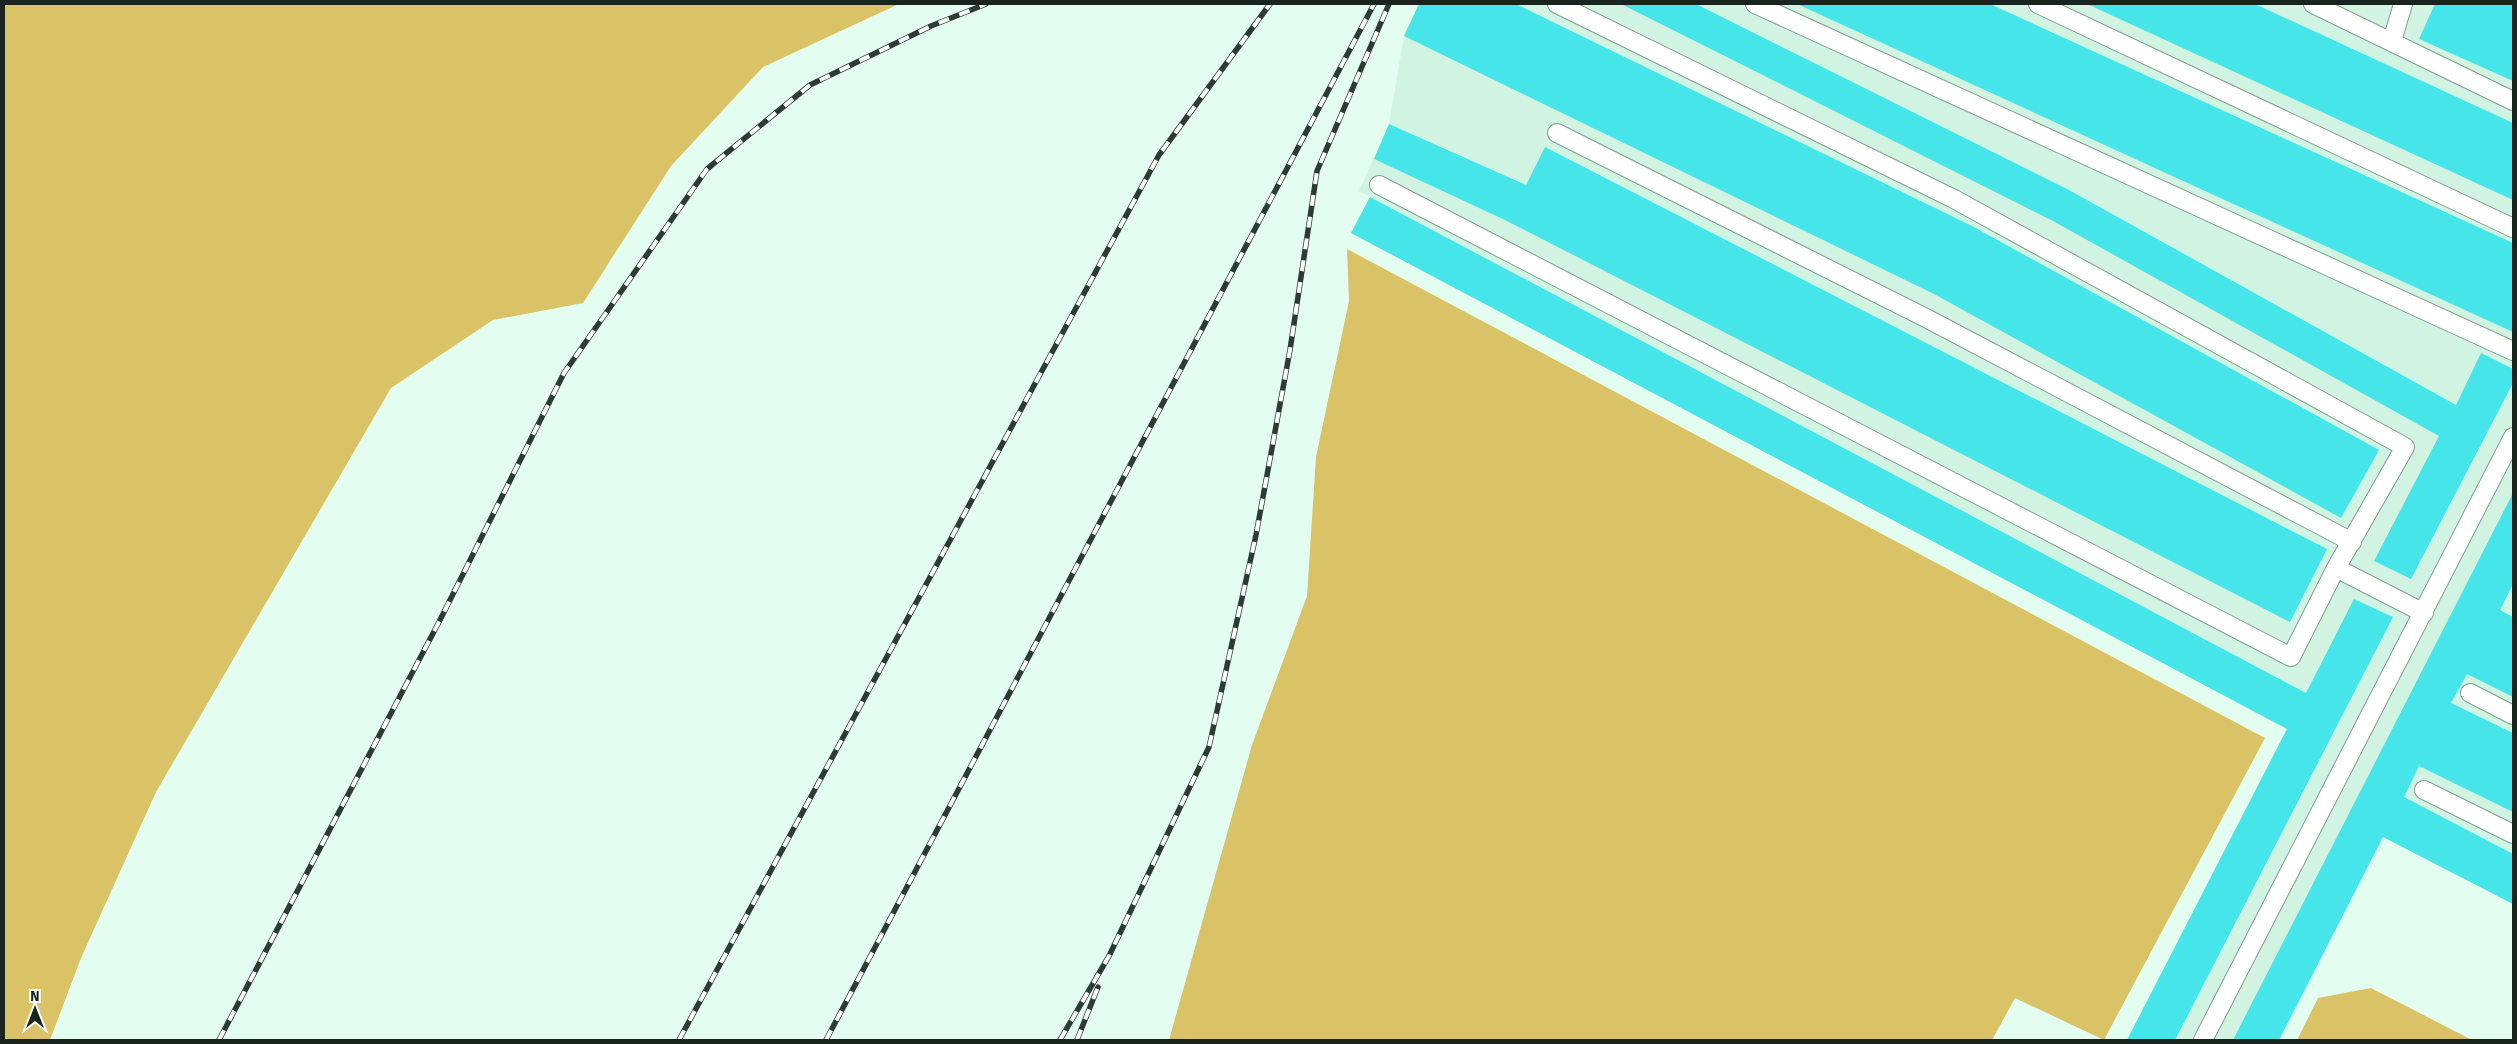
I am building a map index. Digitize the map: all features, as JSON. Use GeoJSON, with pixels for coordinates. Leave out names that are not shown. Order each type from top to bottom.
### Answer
{"type":"FeatureCollection","features":[{"type":"Feature","properties":{"kind":"lane"},"geometry":{"type":"LineString","coordinates":[[1379,185],[2291,657],[2336,568],[2405,447],[1954,199],[1557,4]]}},
{"type":"Feature","properties":{"kind":"lane"},"geometry":{"type":"LineString","coordinates":[[1755,4],[2513,350]]}},
{"type":"Feature","properties":{"kind":"lane"},"geometry":{"type":"LineString","coordinates":[[2038,4],[2513,228]]}},
{"type":"Feature","properties":{"kind":"lane"},"geometry":{"type":"LineString","coordinates":[[2313,4],[2513,101]]}},
{"type":"Feature","properties":{"kind":"lane"},"geometry":{"type":"LineString","coordinates":[[2392,41],[2403,4]]}},
{"type":"Feature","properties":{"kind":"lane"},"geometry":{"type":"LineString","coordinates":[[1557,133],[1924,317],[2352,542]]}},
{"type":"Feature","properties":{"kind":"lane"},"geometry":{"type":"LineString","coordinates":[[2203,1040],[2513,438]]}},
{"type":"Feature","properties":{"kind":"lane"},"geometry":{"type":"LineString","coordinates":[[2336,568],[2424,613]]}},
{"type":"Feature","properties":{"kind":"lane"},"geometry":{"type":"LineString","coordinates":[[2470,693],[2513,715]]}},
{"type":"Feature","properties":{"kind":"lane"},"geometry":{"type":"LineString","coordinates":[[2424,790],[2513,834]]}},
{"type":"Feature","properties":{"kind":"shaded area"},"geometry":{"type":"Polygon","coordinates":[[[4,4],[899,4],[763,67],[671,166],[583,303],[493,320],[391,388],[156,792],[81,958],[50,1040],[4,1040],[4,4]]]}},
{"type":"Feature","properties":{"kind":"shaded area"},"geometry":{"type":"Polygon","coordinates":[[[1419,4],[2513,4],[2513,904],[2383,837],[2279,1040],[2127,1040],[2287,728],[1351,233],[1370,197],[1359,191],[1389,124],[1404,36],[1419,4]]]}},
{"type":"Feature","properties":{"kind":"shaded area"},"geometry":{"type":"Polygon","coordinates":[[[1347,249],[2265,738],[2104,1040],[2015,998],[1992,1040],[1169,1040],[1252,745],[1307,596],[1316,457],[1349,301],[1347,249]]]}},
{"type":"Feature","properties":{"kind":"shaded area"},"geometry":{"type":"Polygon","coordinates":[[[2371,988],[2472,1040],[2297,1040],[2318,998],[2371,988]]]}},
{"type":"Feature","properties":{"kind":"building"},"geometry":{"type":"Polygon","coordinates":[[[1419,4],[1516,4],[1970,225],[2379,450],[2341,518],[1934,294],[1404,36],[1419,4]]]}},
{"type":"Feature","properties":{"kind":"building"},"geometry":{"type":"Polygon","coordinates":[[[1621,4],[1696,4],[2069,190],[2456,405],[2481,353],[2513,369],[2513,383],[2411,579],[2374,561],[2439,436],[2053,221],[1621,4]]]}},
{"type":"Feature","properties":{"kind":"building"},"geometry":{"type":"Polygon","coordinates":[[[1797,4],[1990,4],[2513,243],[2513,332],[1797,4]]]}},
{"type":"Feature","properties":{"kind":"building"},"geometry":{"type":"Polygon","coordinates":[[[2087,4],[2255,4],[2513,123],[2513,200],[2087,4]]]}},
{"type":"Feature","properties":{"kind":"building"},"geometry":{"type":"Polygon","coordinates":[[[2435,4],[2513,4],[2513,81],[2419,39],[2435,4]]]}},
{"type":"Feature","properties":{"kind":"building"},"geometry":{"type":"Polygon","coordinates":[[[1389,124],[1526,185],[1545,147],[2327,549],[2290,622],[1507,221],[1374,159],[1389,124]]]}},
{"type":"Feature","properties":{"kind":"building"},"geometry":{"type":"Polygon","coordinates":[[[1370,197],[2306,693],[2354,599],[2393,617],[2175,1040],[2127,1040],[2287,729],[1351,233],[1370,197]]]}},
{"type":"Feature","properties":{"kind":"building"},"geometry":{"type":"Polygon","coordinates":[[[2513,493],[2513,584],[2500,610],[2513,617],[2513,697],[2467,674],[2451,703],[2513,733],[2513,812],[2419,766],[2404,797],[2513,854],[2513,904],[2383,837],[2279,1040],[2233,1040],[2513,493]]]}},
{"type":"Feature","properties":{"kind":"railway"},"geometry":{"type":"LineString","coordinates":[[219,1040],[439,622],[564,373],[707,169],[810,85],[931,26],[986,4]]}},
{"type":"Feature","properties":{"kind":"railway"},"geometry":{"type":"LineString","coordinates":[[679,1040],[1159,155],[1270,4]]}},
{"type":"Feature","properties":{"kind":"railway"},"geometry":{"type":"LineString","coordinates":[[826,1040],[1374,4]]}},
{"type":"Feature","properties":{"kind":"railway"},"geometry":{"type":"LineString","coordinates":[[1060,1040],[1109,956],[1209,747],[1256,535],[1290,350],[1317,171],[1389,4]]}},
{"type":"Feature","properties":{"kind":"railway"},"geometry":{"type":"LineString","coordinates":[[1077,1040],[1098,987]]}}]}
